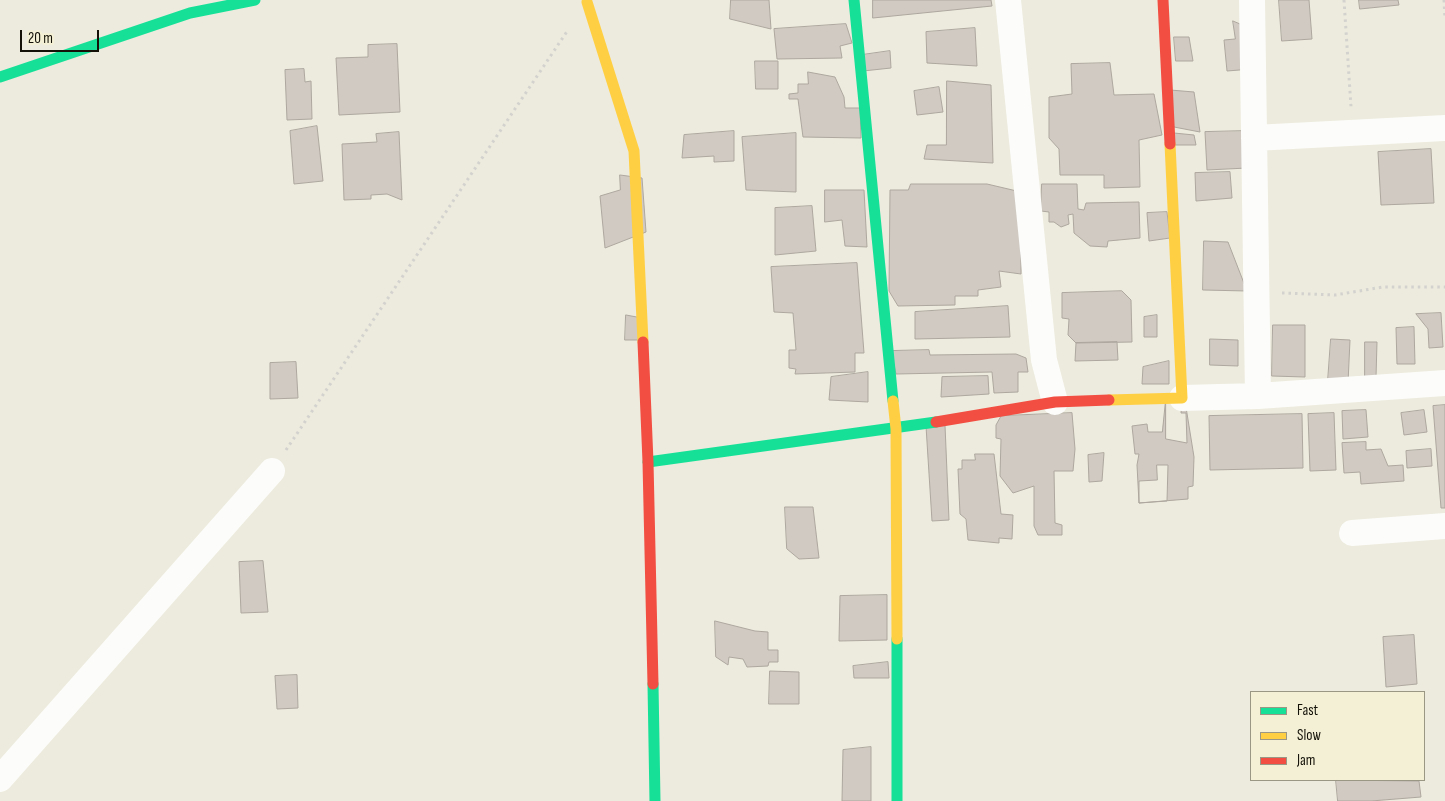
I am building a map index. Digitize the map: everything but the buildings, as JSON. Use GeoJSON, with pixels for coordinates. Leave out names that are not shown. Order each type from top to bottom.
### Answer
{"type":"FeatureCollection","features":[{"type":"Feature","properties":{"kind":"street"},"geometry":{"type":"LineString","coordinates":[[0,77],[190,13],[255,0]]}},
{"type":"Feature","properties":{"kind":"street"},"geometry":{"type":"LineString","coordinates":[[854,0],[896,429],[897,801]]}},
{"type":"Feature","properties":{"kind":"street"},"geometry":{"type":"LineString","coordinates":[[1008,0],[1044,360],[1055,402]]}},
{"type":"Feature","properties":{"kind":"street"},"geometry":{"type":"LineString","coordinates":[[1163,0],[1182,398]]}},
{"type":"Feature","properties":{"kind":"street"},"geometry":{"type":"LineString","coordinates":[[1252,0],[1258,396]]}},
{"type":"Feature","properties":{"kind":"street"},"geometry":{"type":"LineString","coordinates":[[586,2],[634,151],[648,462],[655,801]]}},
{"type":"Feature","properties":{"kind":"street"},"geometry":{"type":"LineString","coordinates":[[1254,138],[1445,128]]}},
{"type":"Feature","properties":{"kind":"street"},"geometry":{"type":"LineString","coordinates":[[648,462],[896,429],[1055,402],[1258,396],[1445,383]]}},
{"type":"Feature","properties":{"kind":"street"},"geometry":{"type":"LineString","coordinates":[[0,779],[272,471]]}},
{"type":"Feature","properties":{"kind":"street"},"geometry":{"type":"LineString","coordinates":[[1352,533],[1445,526]]}},
{"type":"Feature","properties":{"kind":"path"},"geometry":{"type":"LineString","coordinates":[[1344,0],[1353,132]]}},
{"type":"Feature","properties":{"kind":"path"},"geometry":{"type":"LineString","coordinates":[[1444,0],[1445,19]]}},
{"type":"Feature","properties":{"kind":"path"},"geometry":{"type":"LineString","coordinates":[[272,471],[586,2]]}},
{"type":"Feature","properties":{"kind":"path"},"geometry":{"type":"LineString","coordinates":[[1256,292],[1336,295],[1382,287],[1445,287]]}},
{"type":"Feature","properties":{"kind":"traffic: fast"},"geometry":{"type":"LineString","coordinates":[[0,77],[190,13],[255,0]]}},
{"type":"Feature","properties":{"kind":"traffic: fast"},"geometry":{"type":"LineString","coordinates":[[854,0],[893,401]]}},
{"type":"Feature","properties":{"kind":"traffic: fast"},"geometry":{"type":"LineString","coordinates":[[648,462],[936,422]]}},
{"type":"Feature","properties":{"kind":"traffic: fast"},"geometry":{"type":"LineString","coordinates":[[897,639],[897,801]]}},
{"type":"Feature","properties":{"kind":"traffic: fast"},"geometry":{"type":"LineString","coordinates":[[653,684],[655,801]]}},
{"type":"Feature","properties":{"kind":"traffic: slow"},"geometry":{"type":"LineString","coordinates":[[587,2],[634,151],[643,342]]}},
{"type":"Feature","properties":{"kind":"traffic: slow"},"geometry":{"type":"LineString","coordinates":[[1109,400],[1182,398],[1170,144]]}},
{"type":"Feature","properties":{"kind":"traffic: slow"},"geometry":{"type":"LineString","coordinates":[[893,401],[896,429],[897,639]]}},
{"type":"Feature","properties":{"kind":"traffic: jam"},"geometry":{"type":"LineString","coordinates":[[1163,0],[1170,144]]}},
{"type":"Feature","properties":{"kind":"traffic: jam"},"geometry":{"type":"LineString","coordinates":[[643,342],[653,684]]}},
{"type":"Feature","properties":{"kind":"traffic: jam"},"geometry":{"type":"LineString","coordinates":[[936,422],[1055,402],[1109,400]]}}]}
